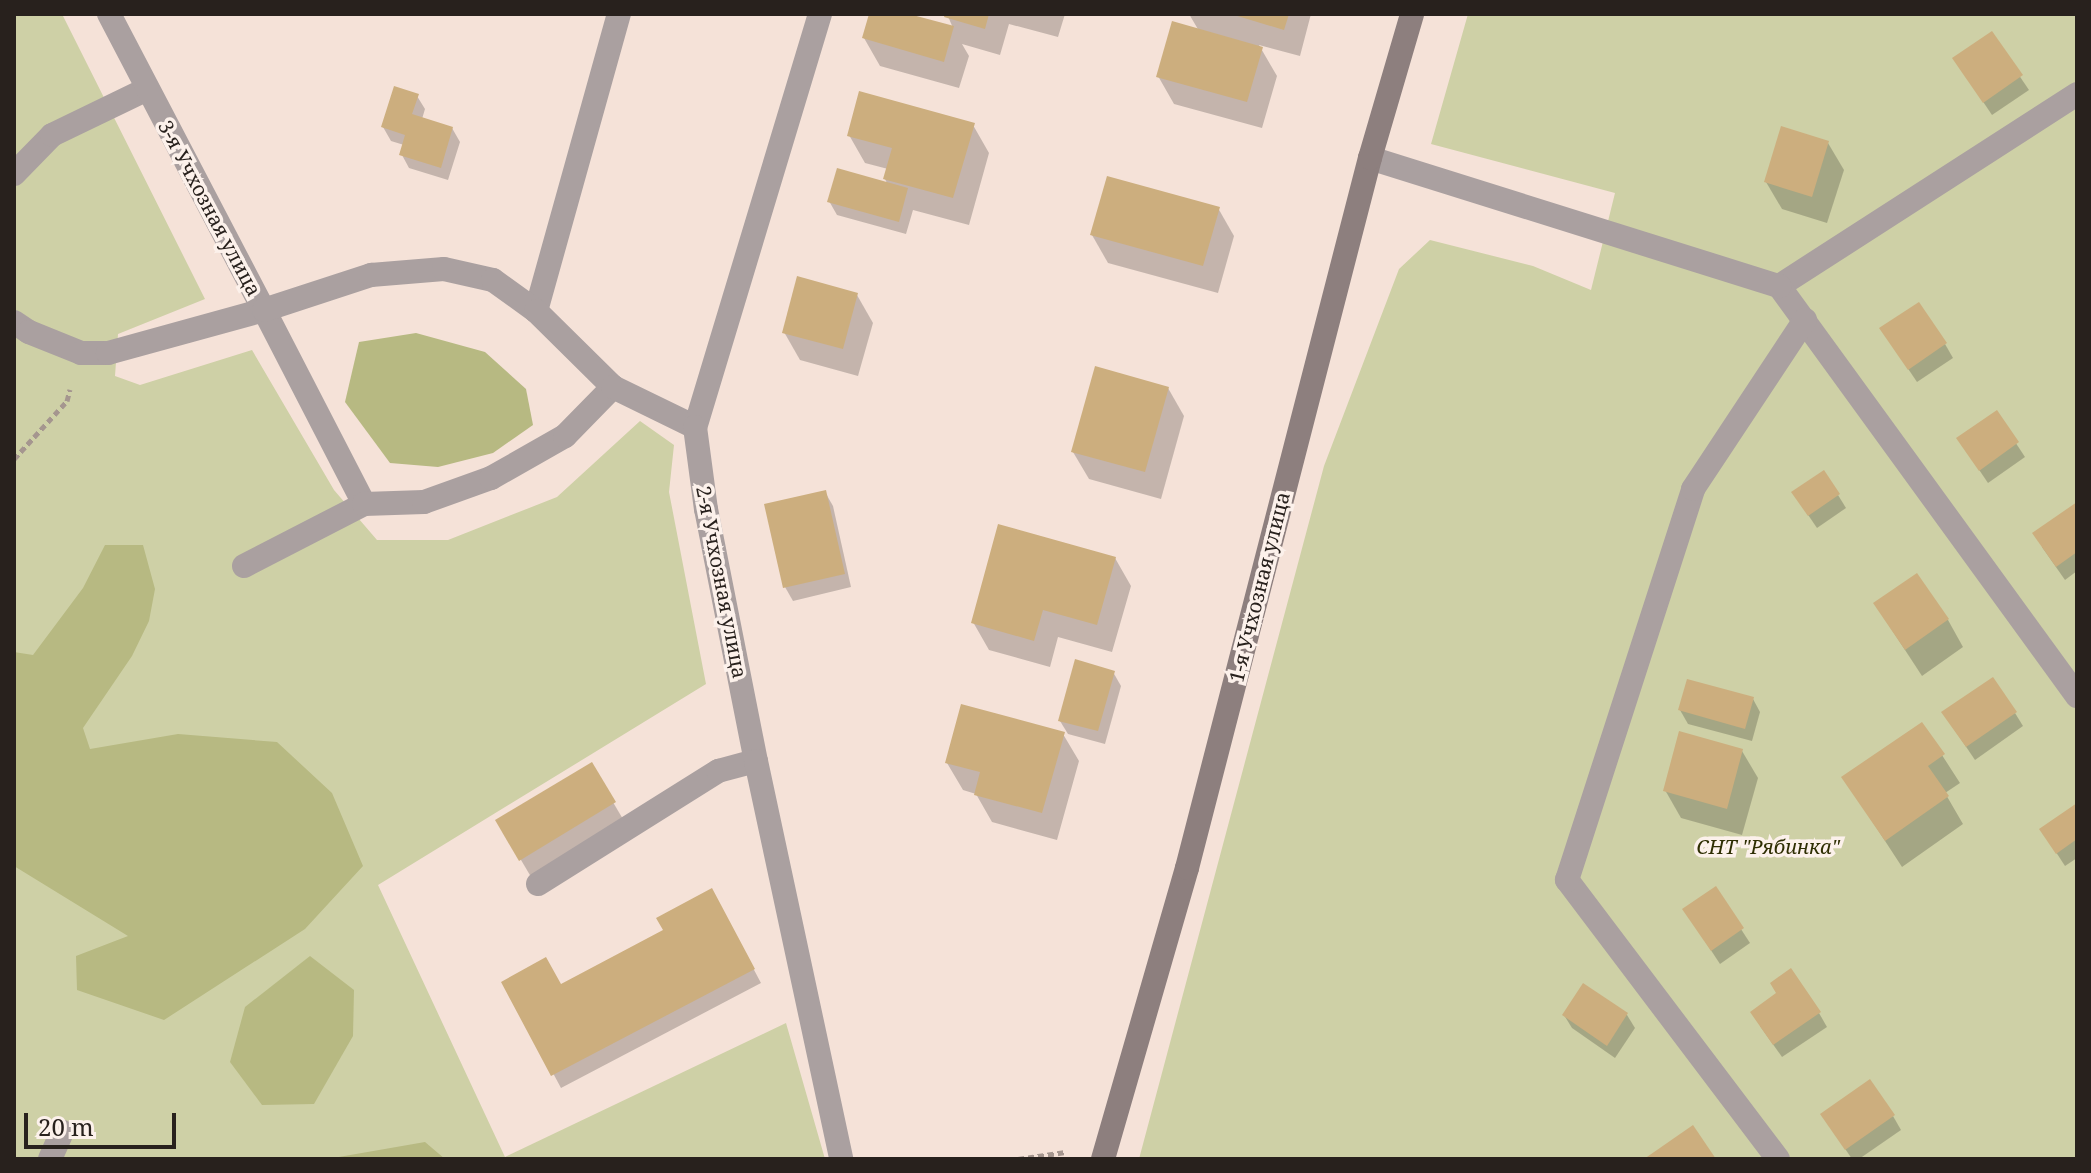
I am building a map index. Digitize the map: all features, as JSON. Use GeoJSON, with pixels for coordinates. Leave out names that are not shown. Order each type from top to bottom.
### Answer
{"type":"FeatureCollection","features":[{"type":"Feature","properties":{"kind":"street","name":"3-я Учхозная улица"},"geometry":{"type":"LineString","coordinates":[[109,14],[264,310],[371,275],[444,269],[493,280],[536,311],[613,387],[695,427]]}},
{"type":"Feature","properties":{"kind":"street"},"geometry":{"type":"LineString","coordinates":[[536,311],[619,14]]}},
{"type":"Feature","properties":{"kind":"street","name":"2-я Учхозная улица"},"geometry":{"type":"LineString","coordinates":[[820,14],[695,427],[706,509],[756,761],[841,1159]]}},
{"type":"Feature","properties":{"kind":"street","name":"1-я Учхозная улица"},"geometry":{"type":"LineString","coordinates":[[1103,1159],[1187,868],[1370,158],[1412,14]]}},
{"type":"Feature","properties":{"kind":"street"},"geometry":{"type":"LineString","coordinates":[[14,174],[52,135],[147,89]]}},
{"type":"Feature","properties":{"kind":"street"},"geometry":{"type":"LineString","coordinates":[[1779,286],[2077,94]]}},
{"type":"Feature","properties":{"kind":"street"},"geometry":{"type":"LineString","coordinates":[[1370,158],[1779,286],[2077,696]]}},
{"type":"Feature","properties":{"kind":"street"},"geometry":{"type":"LineString","coordinates":[[14,322],[29,332],[81,353],[143,346],[264,310],[364,504]]}},
{"type":"Feature","properties":{"kind":"street"},"geometry":{"type":"LineString","coordinates":[[1778,1159],[1567,880],[1693,489],[1805,320]]}},
{"type":"Feature","properties":{"kind":"street"},"geometry":{"type":"LineString","coordinates":[[244,566],[364,504],[424,502],[491,478],[565,436],[613,387]]}},
{"type":"Feature","properties":{"kind":"street"},"geometry":{"type":"LineString","coordinates":[[538,884],[718,771],[756,761]]}},
{"type":"Feature","properties":{"kind":"street"},"geometry":{"type":"LineString","coordinates":[[50,1159],[62,1132]]}},
{"type":"Feature","properties":{"kind":"path"},"geometry":{"type":"LineString","coordinates":[[14,459],[67,401],[81,353]]}},
{"type":"Feature","properties":{"kind":"green space"},"geometry":{"type":"Polygon","coordinates":[[[14,14],[62,14],[205,299],[118,334],[115,376],[140,385],[252,350],[334,490],[377,540],[448,540],[557,497],[640,421],[674,445],[669,492],[706,684],[378,885],[505,1157],[786,1023],[825,1159],[14,1159],[14,14]]]}},
{"type":"Feature","properties":{"kind":"green space","name":"СНТ \"Рябинка\""},"geometry":{"type":"Polygon","coordinates":[[[1468,14],[2077,14],[2077,1159],[1139,1159],[1324,466],[1399,269],[1430,240],[1533,266],[1591,290],[1615,193],[1431,144],[1468,14]]]}},
{"type":"Feature","properties":{"kind":"green space"},"geometry":{"type":"Polygon","coordinates":[[[416,333],[485,352],[526,389],[533,425],[493,453],[438,467],[390,463],[345,402],[359,342],[416,333]]]}},
{"type":"Feature","properties":{"kind":"green space"},"geometry":{"type":"Polygon","coordinates":[[[105,545],[143,545],[155,589],[149,621],[132,656],[83,728],[90,749],[178,734],[277,742],[332,793],[363,866],[305,929],[164,1020],[77,990],[76,956],[128,936],[14,866],[14,652],[33,655],[83,588],[105,545]]]}},
{"type":"Feature","properties":{"kind":"green space"},"geometry":{"type":"Polygon","coordinates":[[[310,956],[354,990],[353,1036],[314,1104],[262,1105],[230,1062],[245,1007],[310,956]]]}},
{"type":"Feature","properties":{"kind":"green space"},"geometry":{"type":"Polygon","coordinates":[[[425,1142],[445,1159],[332,1159],[333,1158],[425,1142]]]}},
{"type":"Feature","properties":{"kind":"building"},"geometry":{"type":"Polygon","coordinates":[[[869,14],[909,14],[954,26],[944,62],[862,38],[869,14]]]}},
{"type":"Feature","properties":{"kind":"building"},"geometry":{"type":"Polygon","coordinates":[[[945,14],[989,14],[985,29],[944,17],[945,14]]]}},
{"type":"Feature","properties":{"kind":"building"},"geometry":{"type":"Polygon","coordinates":[[[1231,14],[1289,14],[1284,30],[1231,14]]]}},
{"type":"Feature","properties":{"kind":"building"},"geometry":{"type":"Polygon","coordinates":[[[1172,21],[1263,47],[1247,102],[1156,77],[1172,21]]]}},
{"type":"Feature","properties":{"kind":"building"},"geometry":{"type":"Polygon","coordinates":[[[1992,31],[2023,75],[1983,103],[1952,58],[1992,31]]]}},
{"type":"Feature","properties":{"kind":"building"},"geometry":{"type":"Polygon","coordinates":[[[394,86],[419,94],[412,114],[453,127],[441,168],[399,155],[405,135],[381,127],[394,86]]]}},
{"type":"Feature","properties":{"kind":"building"},"geometry":{"type":"Polygon","coordinates":[[[859,91],[975,123],[953,198],[883,179],[892,148],[847,136],[859,91]]]}},
{"type":"Feature","properties":{"kind":"building"},"geometry":{"type":"Polygon","coordinates":[[[1781,126],[1829,141],[1812,197],[1764,182],[1781,126]]]}},
{"type":"Feature","properties":{"kind":"building"},"geometry":{"type":"Polygon","coordinates":[[[837,168],[908,188],[899,222],[827,202],[837,168]]]}},
{"type":"Feature","properties":{"kind":"building"},"geometry":{"type":"Polygon","coordinates":[[[1107,176],[1220,207],[1203,266],[1090,235],[1107,176]]]}},
{"type":"Feature","properties":{"kind":"building"},"geometry":{"type":"Polygon","coordinates":[[[797,276],[858,293],[843,349],[782,333],[797,276]]]}},
{"type":"Feature","properties":{"kind":"building"},"geometry":{"type":"Polygon","coordinates":[[[1919,302],[1947,343],[1908,370],[1879,328],[1919,302]]]}},
{"type":"Feature","properties":{"kind":"building"},"geometry":{"type":"Polygon","coordinates":[[[1095,366],[1169,387],[1145,472],[1071,452],[1095,366]]]}},
{"type":"Feature","properties":{"kind":"building"},"geometry":{"type":"Polygon","coordinates":[[[1997,410],[2019,442],[1979,471],[1956,438],[1997,410]]]}},
{"type":"Feature","properties":{"kind":"building"},"geometry":{"type":"Polygon","coordinates":[[[1824,470],[1840,494],[1808,516],[1791,492],[1824,470]]]}},
{"type":"Feature","properties":{"kind":"building"},"geometry":{"type":"Polygon","coordinates":[[[826,490],[845,574],[783,588],[764,504],[826,490]]]}},
{"type":"Feature","properties":{"kind":"building"},"geometry":{"type":"Polygon","coordinates":[[[2077,502],[2077,552],[2056,567],[2032,533],[2077,502]]]}},
{"type":"Feature","properties":{"kind":"building"},"geometry":{"type":"Polygon","coordinates":[[[998,524],[1116,557],[1097,625],[1043,610],[1034,641],[971,623],[998,524]]]}},
{"type":"Feature","properties":{"kind":"building"},"geometry":{"type":"Polygon","coordinates":[[[1917,573],[1949,619],[1905,650],[1873,603],[1917,573]]]}},
{"type":"Feature","properties":{"kind":"building"},"geometry":{"type":"Polygon","coordinates":[[[1075,659],[1115,671],[1098,731],[1058,721],[1075,659]]]}},
{"type":"Feature","properties":{"kind":"building"},"geometry":{"type":"Polygon","coordinates":[[[1993,677],[2017,712],[1966,747],[1941,712],[1993,677]]]}},
{"type":"Feature","properties":{"kind":"building"},"geometry":{"type":"Polygon","coordinates":[[[1687,679],[1754,697],[1745,729],[1678,710],[1687,679]]]}},
{"type":"Feature","properties":{"kind":"building"},"geometry":{"type":"Polygon","coordinates":[[[961,704],[1065,732],[1042,813],[974,795],[980,772],[945,763],[961,704]]]}},
{"type":"Feature","properties":{"kind":"building"},"geometry":{"type":"Polygon","coordinates":[[[1922,722],[1945,754],[1928,766],[1949,796],[1885,841],[1841,777],[1922,722]]]}},
{"type":"Feature","properties":{"kind":"building"},"geometry":{"type":"Polygon","coordinates":[[[1679,731],[1743,749],[1727,809],[1663,791],[1679,731]]]}},
{"type":"Feature","properties":{"kind":"building"},"geometry":{"type":"Polygon","coordinates":[[[592,762],[616,802],[519,861],[495,820],[592,762]]]}},
{"type":"Feature","properties":{"kind":"building"},"geometry":{"type":"Polygon","coordinates":[[[2077,803],[2077,839],[2056,854],[2039,829],[2077,803]]]}},
{"type":"Feature","properties":{"kind":"building"},"geometry":{"type":"Polygon","coordinates":[[[1716,886],[1744,928],[1711,951],[1682,909],[1716,886]]]}},
{"type":"Feature","properties":{"kind":"building"},"geometry":{"type":"Polygon","coordinates":[[[712,888],[755,969],[551,1076],[501,982],[546,957],[561,984],[663,930],[656,918],[712,888]]]}},
{"type":"Feature","properties":{"kind":"building"},"geometry":{"type":"Polygon","coordinates":[[[1791,968],[1821,1012],[1773,1045],[1750,1012],[1776,993],[1770,983],[1791,968]]]}},
{"type":"Feature","properties":{"kind":"building"},"geometry":{"type":"Polygon","coordinates":[[[1583,983],[1628,1013],[1607,1046],[1562,1015],[1583,983]]]}},
{"type":"Feature","properties":{"kind":"building"},"geometry":{"type":"Polygon","coordinates":[[[1870,1079],[1895,1115],[1845,1150],[1820,1114],[1870,1079]]]}},
{"type":"Feature","properties":{"kind":"building"},"geometry":{"type":"Polygon","coordinates":[[[1693,1125],[1716,1159],[1644,1159],[1693,1125]]]}}]}
